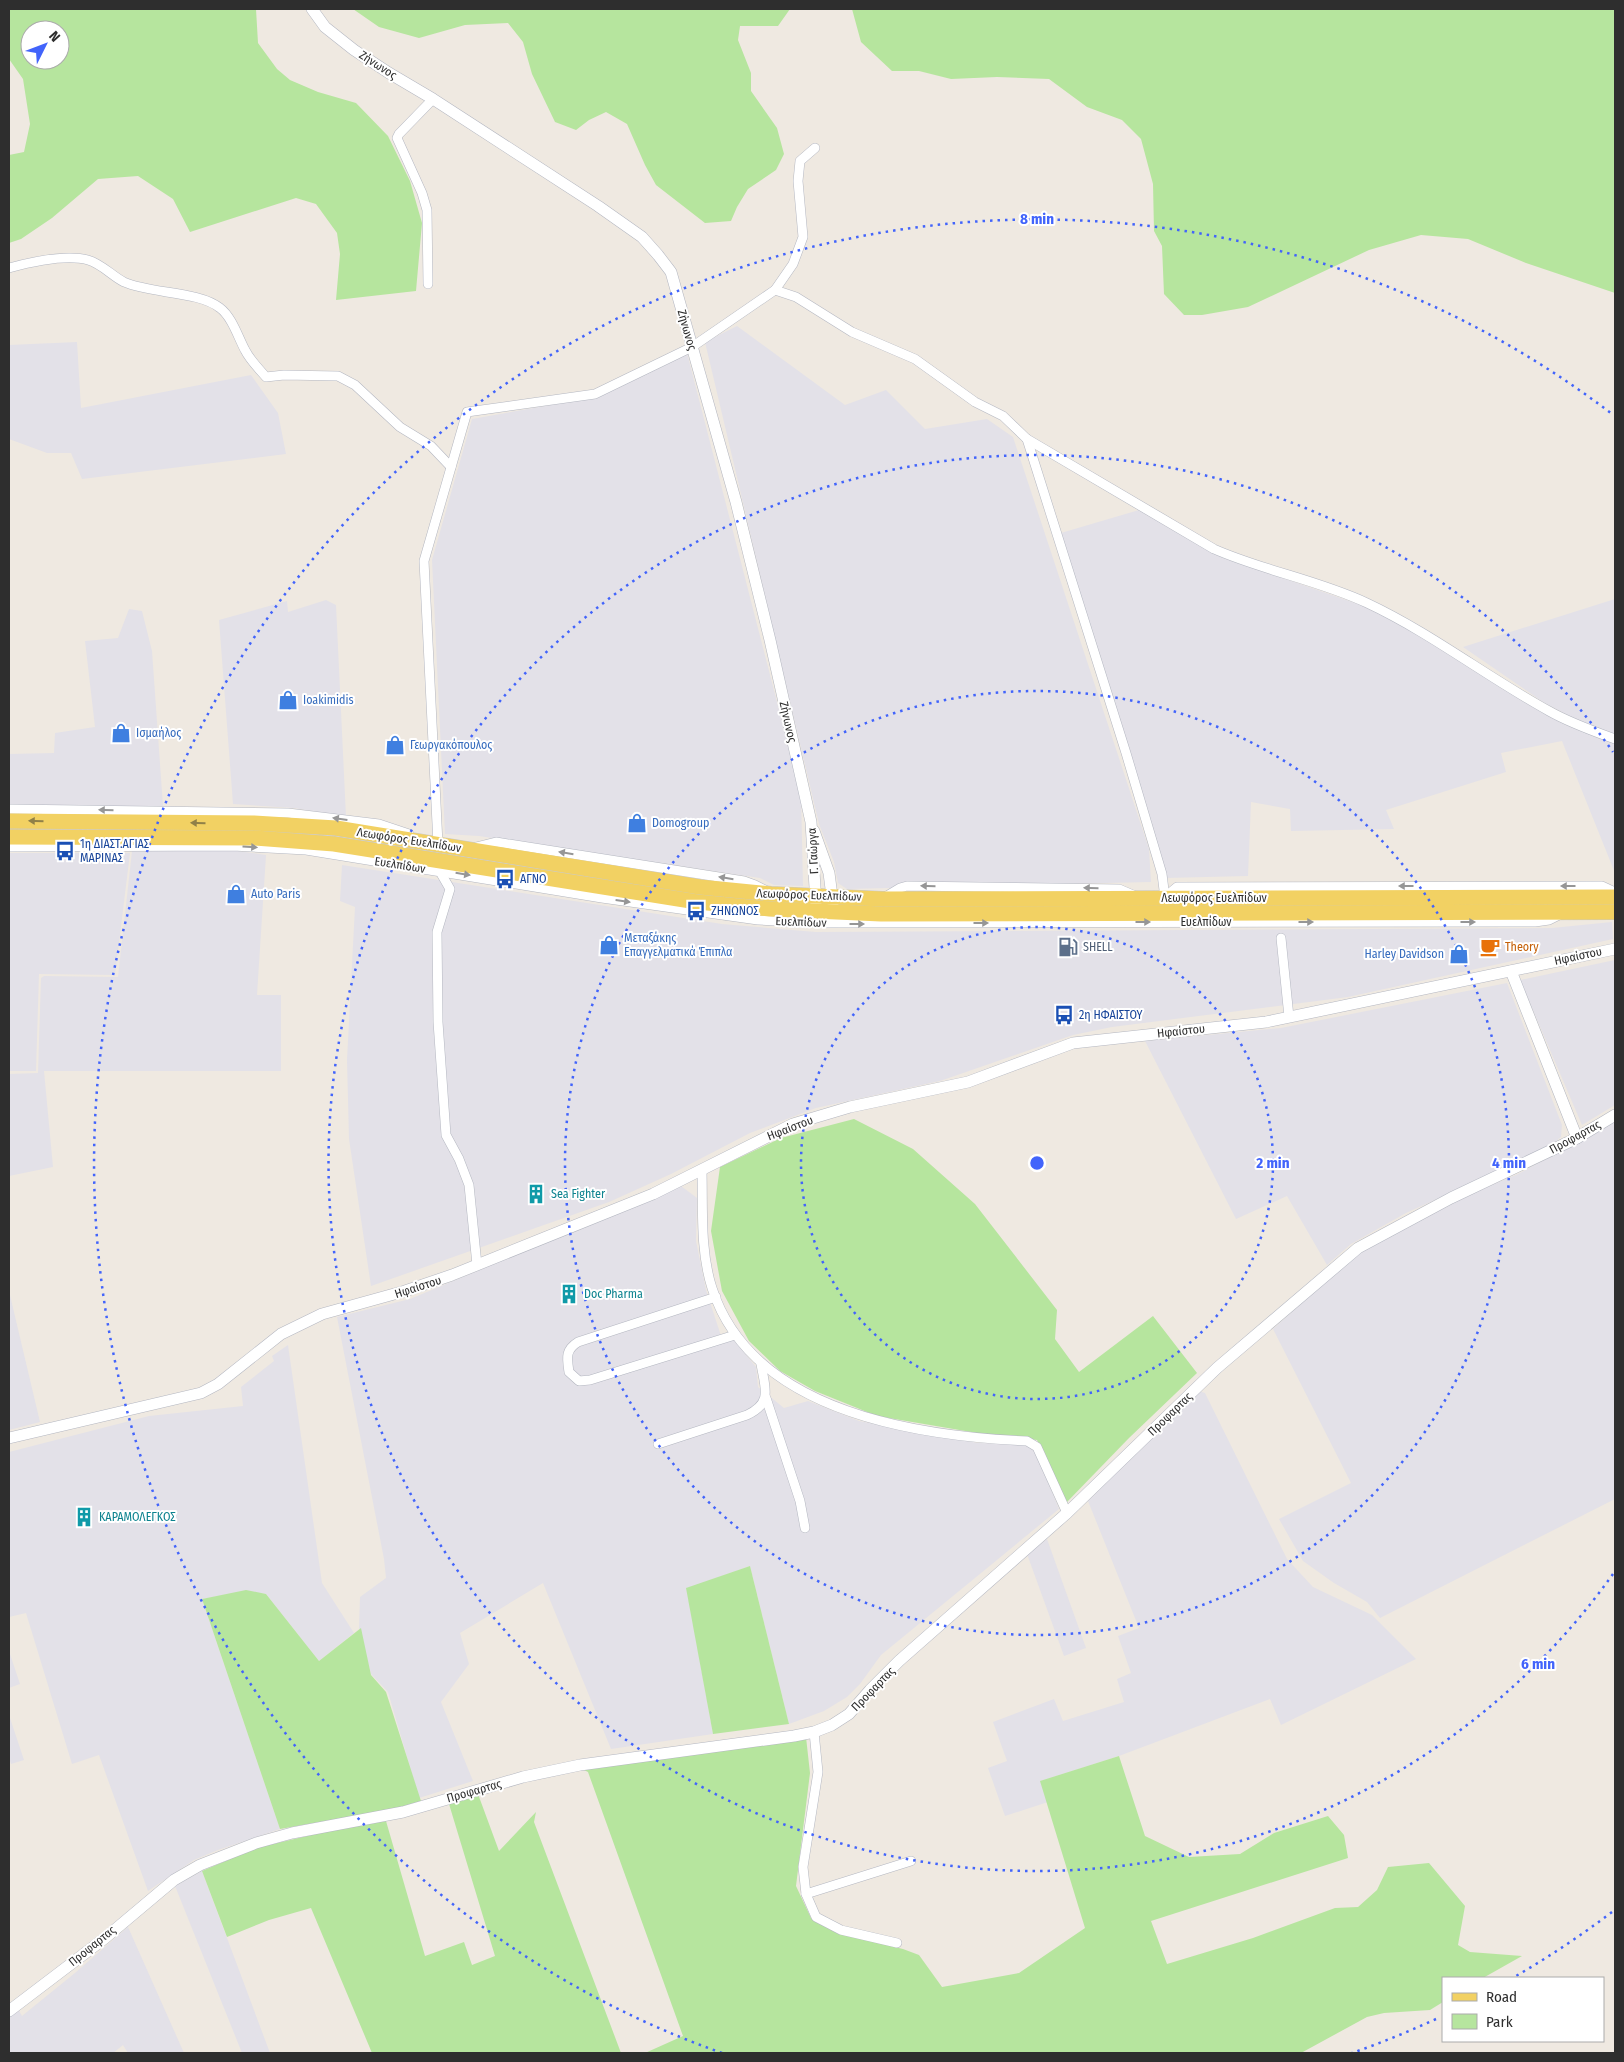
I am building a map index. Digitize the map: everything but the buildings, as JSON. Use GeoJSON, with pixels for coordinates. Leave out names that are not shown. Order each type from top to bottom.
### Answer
{"type":"FeatureCollection","features":[{"type":"Feature","properties":{"kind":"main road","name":"Λεωφόρος Ευελπίδων"},"geometry":{"type":"LineString","coordinates":[[9,821],[154,816],[336,828],[652,881],[771,894],[816,903]]}},
{"type":"Feature","properties":{"kind":"main road","name":"Λεωφόρος Ευελπίδων"},"geometry":{"type":"LineString","coordinates":[[9,837],[28,842],[184,842],[255,838],[334,844],[603,893],[736,907],[833,903],[882,898],[1022,893],[1138,898],[1615,897]]}},
{"type":"Feature","properties":{"kind":"main road","name":"Λεωφόρος Ευελπίδων"},"geometry":{"type":"LineString","coordinates":[[833,903],[881,914],[932,918],[1326,917],[1615,912]]}},
{"type":"Feature","properties":{"kind":"street","name":"Ζήνωνος"},"geometry":{"type":"LineString","coordinates":[[312,9],[325,27],[354,50],[598,206],[642,237],[671,272],[736,502],[811,822]]}},
{"type":"Feature","properties":{"kind":"street"},"geometry":{"type":"LineString","coordinates":[[428,284],[427,210],[422,193],[397,138],[433,99]]}},
{"type":"Feature","properties":{"kind":"street"},"geometry":{"type":"LineString","coordinates":[[438,844],[424,561],[463,420],[467,412],[595,394],[692,347],[775,290],[793,264],[803,237],[798,181],[800,160],[815,148]]}},
{"type":"Feature","properties":{"kind":"street"},"geometry":{"type":"LineString","coordinates":[[9,268],[36,261],[88,260],[124,282],[156,291],[202,299],[221,308],[246,352],[266,378],[284,375],[338,376],[355,385],[400,427],[431,446],[451,467]]}},
{"type":"Feature","properties":{"kind":"street"},"geometry":{"type":"LineString","coordinates":[[775,290],[796,297],[852,332],[915,359],[975,402],[1003,416],[1027,439],[1214,549],[1240,561],[1317,583],[1366,603],[1404,622],[1549,711],[1615,739]]}},
{"type":"Feature","properties":{"kind":"street"},"geometry":{"type":"LineString","coordinates":[[1027,439],[1126,753],[1162,874],[1165,898]]}},
{"type":"Feature","properties":{"kind":"street"},"geometry":{"type":"LineString","coordinates":[[9,809],[154,816]]}},
{"type":"Feature","properties":{"kind":"street","name":"Γ. Γαώργα"},"geometry":{"type":"LineString","coordinates":[[811,822],[816,903]]}},
{"type":"Feature","properties":{"kind":"street","name":"Γ. Γαώργα"},"geometry":{"type":"LineString","coordinates":[[811,822],[827,865],[833,903]]}},
{"type":"Feature","properties":{"kind":"street"},"geometry":{"type":"LineString","coordinates":[[9,846],[28,842]]}},
{"type":"Feature","properties":{"kind":"street","name":"Ευελπίδων"},"geometry":{"type":"LineString","coordinates":[[184,842],[306,850],[603,893],[758,920],[808,924],[932,918]]}},
{"type":"Feature","properties":{"kind":"street"},"geometry":{"type":"LineString","coordinates":[[439,870],[450,889],[437,932],[438,1022],[446,1135],[459,1159],[469,1185],[477,1265]]}},
{"type":"Feature","properties":{"kind":"street"},"geometry":{"type":"LineString","coordinates":[[1165,898],[1177,887],[1602,886],[1615,892]]}},
{"type":"Feature","properties":{"kind":"street"},"geometry":{"type":"LineString","coordinates":[[1281,938],[1289,1017]]}},
{"type":"Feature","properties":{"kind":"street","name":"Ηφαίστου"},"geometry":{"type":"LineString","coordinates":[[9,1438],[197,1395],[218,1384],[281,1334],[322,1314],[416,1288],[477,1265],[653,1194],[793,1124],[850,1107],[968,1082],[1073,1043],[1260,1023],[1615,949]]}},
{"type":"Feature","properties":{"kind":"street"},"geometry":{"type":"LineString","coordinates":[[1511,971],[1577,1138]]}},
{"type":"Feature","properties":{"kind":"street","name":"Προφαρτας"},"geometry":{"type":"LineString","coordinates":[[9,2011],[105,1938],[174,1880],[200,1865],[256,1843],[292,1833],[403,1812],[523,1777],[580,1765],[719,1747],[814,1732],[832,1725],[848,1714],[899,1661],[1067,1512],[1217,1368],[1358,1248],[1451,1198],[1577,1138],[1615,1115]]}},
{"type":"Feature","properties":{"kind":"street"},"geometry":{"type":"LineString","coordinates":[[702,1171],[706,1258],[716,1297],[735,1335],[761,1364],[788,1383],[828,1405],[871,1418],[974,1439],[1027,1441],[1033,1443],[1037,1447],[1067,1512]]}},
{"type":"Feature","properties":{"kind":"street"},"geometry":{"type":"LineString","coordinates":[[716,1297],[578,1342],[571,1346],[567,1357],[569,1372],[579,1381],[590,1380],[735,1335]]}},
{"type":"Feature","properties":{"kind":"street"},"geometry":{"type":"LineString","coordinates":[[761,1364],[766,1398],[794,1484],[805,1528]]}},
{"type":"Feature","properties":{"kind":"street"},"geometry":{"type":"LineString","coordinates":[[658,1444],[747,1415],[760,1409],[766,1398]]}},
{"type":"Feature","properties":{"kind":"street"},"geometry":{"type":"LineString","coordinates":[[814,1732],[818,1772],[803,1867],[806,1894],[816,1917],[841,1930],[897,1943]]}},
{"type":"Feature","properties":{"kind":"street"},"geometry":{"type":"LineString","coordinates":[[806,1894],[911,1861]]}},
{"type":"Feature","properties":{"kind":"shaded area"},"geometry":{"type":"Polygon","coordinates":[[[737,326],[845,405],[886,390],[925,429],[987,419],[1013,437],[1149,849],[1151,882],[847,889],[838,883],[834,862],[819,824],[705,342],[737,326]]]}},
{"type":"Feature","properties":{"kind":"shaded area"},"geometry":{"type":"Polygon","coordinates":[[[77,342],[81,408],[251,375],[278,413],[286,454],[82,479],[71,453],[47,453],[9,439],[9,345],[77,342]]]}},
{"type":"Feature","properties":{"kind":"shaded area"},"geometry":{"type":"Polygon","coordinates":[[[687,353],[801,795],[803,886],[774,885],[760,878],[479,836],[445,834],[432,560],[472,419],[596,397],[687,353]]]}},
{"type":"Feature","properties":{"kind":"shaded area"},"geometry":{"type":"Polygon","coordinates":[[[1139,510],[1254,568],[1375,610],[1405,626],[1472,668],[1615,743],[1615,873],[1562,741],[1501,753],[1506,772],[1386,810],[1394,829],[1291,831],[1290,809],[1251,802],[1248,876],[1165,878],[1061,533],[1139,510]]]}},
{"type":"Feature","properties":{"kind":"shaded area"},"geometry":{"type":"Polygon","coordinates":[[[1615,599],[1615,736],[1575,719],[1543,702],[1463,647],[1615,599]]]}},
{"type":"Feature","properties":{"kind":"shaded area"},"geometry":{"type":"Polygon","coordinates":[[[326,600],[336,605],[346,817],[294,808],[233,804],[219,620],[287,601],[288,612],[326,600]]]}},
{"type":"Feature","properties":{"kind":"shaded area"},"geometry":{"type":"Polygon","coordinates":[[[129,609],[142,611],[152,651],[163,806],[9,808],[9,754],[54,753],[55,733],[95,727],[85,641],[118,638],[129,609]]]}},
{"type":"Feature","properties":{"kind":"shaded area"},"geometry":{"type":"Polygon","coordinates":[[[231,850],[266,855],[257,995],[281,995],[281,1071],[44,1071],[53,1167],[9,1176],[9,1074],[38,1073],[41,978],[44,976],[118,977],[132,851],[231,850]]]}},
{"type":"Feature","properties":{"kind":"shaded area"},"geometry":{"type":"Polygon","coordinates":[[[9,853],[130,853],[115,975],[39,974],[36,1071],[9,1071],[9,853]]]}},
{"type":"Feature","properties":{"kind":"shaded area"},"geometry":{"type":"Polygon","coordinates":[[[342,865],[722,924],[816,932],[1552,928],[1612,922],[1613,939],[1348,997],[1112,1027],[1073,1035],[940,1081],[816,1108],[750,1133],[671,1174],[609,1202],[371,1286],[349,1139],[347,1060],[355,907],[340,901],[342,865]]]}},
{"type":"Feature","properties":{"kind":"shaded area"},"geometry":{"type":"Polygon","coordinates":[[[1615,960],[1615,1105],[1582,1125],[1520,980],[1615,960]]]}},
{"type":"Feature","properties":{"kind":"shaded area"},"geometry":{"type":"Polygon","coordinates":[[[1507,983],[1562,1125],[1561,1137],[1547,1149],[1406,1213],[1351,1244],[1327,1265],[1287,1196],[1236,1219],[1145,1041],[1281,1028],[1507,983]]]}},
{"type":"Feature","properties":{"kind":"shaded area"},"geometry":{"type":"Polygon","coordinates":[[[1615,1119],[1615,1499],[1380,1618],[1367,1602],[1334,1583],[1303,1561],[1279,1519],[1351,1483],[1273,1329],[1360,1251],[1456,1200],[1518,1174],[1580,1141],[1615,1119]]]}},
{"type":"Feature","properties":{"kind":"shaded area"},"geometry":{"type":"Polygon","coordinates":[[[681,1186],[697,1198],[696,1241],[706,1290],[723,1342],[734,1340],[756,1367],[758,1387],[784,1408],[808,1401],[859,1421],[978,1443],[1026,1444],[1034,1447],[1059,1509],[881,1655],[860,1684],[847,1697],[824,1711],[789,1724],[750,1566],[687,1589],[713,1734],[611,1749],[543,1583],[460,1633],[469,1664],[441,1702],[473,1781],[419,1798],[388,1692],[371,1674],[359,1628],[360,1597],[386,1578],[384,1559],[337,1317],[410,1299],[681,1186]]]}},
{"type":"Feature","properties":{"kind":"shaded area"},"geometry":{"type":"Polygon","coordinates":[[[9,1291],[40,1422],[9,1430],[9,1291]]]}},
{"type":"Feature","properties":{"kind":"shaded area"},"geometry":{"type":"Polygon","coordinates":[[[288,1345],[322,1583],[354,1633],[319,1661],[266,1594],[246,1591],[202,1599],[280,1829],[194,1860],[148,1891],[99,1755],[72,1764],[26,1613],[9,1617],[9,1452],[149,1416],[243,1406],[241,1387],[274,1361],[272,1356],[288,1345]]]}},
{"type":"Feature","properties":{"kind":"shaded area"},"geometry":{"type":"Polygon","coordinates":[[[1199,1391],[1205,1393],[1287,1559],[1313,1587],[1372,1615],[1416,1659],[1281,1725],[1270,1699],[1119,1756],[1041,1781],[1048,1802],[1005,1816],[988,1768],[1007,1761],[993,1722],[1054,1699],[1063,1721],[1124,1702],[1117,1679],[1131,1673],[1118,1636],[1139,1628],[1088,1501],[1199,1391]]]}},
{"type":"Feature","properties":{"kind":"shaded area"},"geometry":{"type":"Polygon","coordinates":[[[1047,1539],[1086,1648],[1064,1656],[1027,1554],[1047,1539]]]}},
{"type":"Feature","properties":{"kind":"shaded area"},"geometry":{"type":"Polygon","coordinates":[[[9,1651],[20,1684],[9,1688],[9,1651]]]}},
{"type":"Feature","properties":{"kind":"shaded area"},"geometry":{"type":"Polygon","coordinates":[[[9,1715],[24,1760],[11,1764],[9,1758],[9,1715]]]}},
{"type":"Feature","properties":{"kind":"shaded area"},"geometry":{"type":"Polygon","coordinates":[[[202,1871],[270,2053],[242,2053],[175,1886],[202,1871]]]}},
{"type":"Feature","properties":{"kind":"shaded area"},"geometry":{"type":"Polygon","coordinates":[[[128,1927],[184,2053],[128,2053],[123,2045],[113,2053],[9,2053],[9,2017],[18,2009],[22,2016],[128,1927]]]}},
{"type":"Feature","properties":{"kind":"green space"},"geometry":{"type":"Polygon","coordinates":[[[9,9],[256,9],[258,43],[277,69],[290,80],[318,92],[356,103],[388,136],[410,181],[422,223],[416,291],[336,300],[340,254],[337,233],[316,204],[296,198],[190,232],[173,199],[138,176],[98,179],[52,218],[21,239],[9,243],[9,155],[24,152],[30,124],[23,79],[9,59],[9,9]]]}},
{"type":"Feature","properties":{"kind":"green space"},"geometry":{"type":"Polygon","coordinates":[[[353,9],[790,9],[778,26],[740,26],[738,40],[751,73],[751,91],[777,128],[784,154],[776,170],[748,189],[731,221],[705,223],[656,185],[627,124],[606,112],[589,120],[576,130],[555,122],[532,74],[523,42],[508,23],[465,25],[419,38],[379,27],[353,9]]]}},
{"type":"Feature","properties":{"kind":"green space"},"geometry":{"type":"Polygon","coordinates":[[[852,9],[1615,9],[1615,293],[1526,263],[1468,239],[1421,235],[1369,250],[1248,307],[1202,315],[1184,315],[1164,294],[1162,246],[1154,231],[1153,184],[1141,139],[1122,120],[1087,107],[1049,79],[997,77],[951,79],[919,71],[892,71],[861,42],[852,9]]]}},
{"type":"Feature","properties":{"kind":"green space"},"geometry":{"type":"Polygon","coordinates":[[[854,1119],[913,1149],[975,1204],[1057,1310],[1055,1339],[1079,1372],[1153,1316],[1197,1373],[1129,1438],[1067,1502],[1037,1440],[983,1434],[877,1416],[815,1391],[780,1371],[749,1341],[722,1291],[711,1231],[720,1167],[781,1138],[854,1119]]]}},
{"type":"Feature","properties":{"kind":"green space"},"geometry":{"type":"Polygon","coordinates":[[[750,1566],[789,1724],[713,1734],[686,1588],[750,1566]]]}},
{"type":"Feature","properties":{"kind":"green space"},"geometry":{"type":"Polygon","coordinates":[[[246,1590],[266,1594],[319,1661],[361,1628],[371,1675],[386,1692],[421,1801],[394,1809],[280,1829],[202,1599],[246,1590]]]}},
{"type":"Feature","properties":{"kind":"green space"},"geometry":{"type":"Polygon","coordinates":[[[806,1737],[810,1773],[796,1886],[811,1918],[844,1935],[903,1949],[919,1955],[942,1987],[1019,1973],[1085,1928],[1040,1781],[1119,1756],[1145,1836],[1189,1857],[1240,1854],[1274,1833],[1328,1816],[1344,1835],[1348,1858],[1151,1921],[1167,1964],[1253,1938],[1335,1908],[1358,1907],[1377,1890],[1388,1867],[1429,1863],[1465,1906],[1458,1945],[1470,1952],[1522,1956],[1485,1977],[1442,1977],[1442,2003],[1430,2010],[1384,2013],[1367,2017],[1301,2053],[645,2053],[683,2036],[588,1772],[582,1769],[806,1737]]]}},
{"type":"Feature","properties":{"kind":"green space"},"geometry":{"type":"Polygon","coordinates":[[[478,1794],[499,1851],[536,1812],[534,1822],[621,2053],[372,2053],[311,1908],[269,1920],[227,1937],[202,1871],[256,1848],[320,1833],[386,1821],[425,1956],[464,1942],[472,1965],[495,1956],[449,1804],[478,1794]]]}},
{"type":"Feature","properties":{"kind":"place","name":"Ioakimidis"},"geometry":{"type":"Point","coordinates":[288,700]}},
{"type":"Feature","properties":{"kind":"place","name":"Ισμαήλος"},"geometry":{"type":"Point","coordinates":[121,733]}},
{"type":"Feature","properties":{"kind":"place","name":"Γεωργακόπουλος"},"geometry":{"type":"Point","coordinates":[395,745]}},
{"type":"Feature","properties":{"kind":"place","name":"Domogroup"},"geometry":{"type":"Point","coordinates":[637,823]}},
{"type":"Feature","properties":{"kind":"place","name":"1η ΔΙΑΣΤ.ΑΓΙΑΣ ΜΑΡΙΝΑΣ"},"geometry":{"type":"Point","coordinates":[65,851]}},
{"type":"Feature","properties":{"kind":"place","name":"ΑΓΝΟ"},"geometry":{"type":"Point","coordinates":[505,879]}},
{"type":"Feature","properties":{"kind":"place","name":"Auto Paris"},"geometry":{"type":"Point","coordinates":[236,894]}},
{"type":"Feature","properties":{"kind":"place","name":"ΖΗΝΩΝΟΣ"},"geometry":{"type":"Point","coordinates":[696,911]}},
{"type":"Feature","properties":{"kind":"place","name":"Μεταξάκης Επαγγελματικά Έπιπλα"},"geometry":{"type":"Point","coordinates":[609,945]}},
{"type":"Feature","properties":{"kind":"place","name":"SHELL"},"geometry":{"type":"Point","coordinates":[1068,947]}},
{"type":"Feature","properties":{"kind":"place","name":"Theory"},"geometry":{"type":"Point","coordinates":[1490,947]}},
{"type":"Feature","properties":{"kind":"place","name":"Harley Davidson"},"geometry":{"type":"Point","coordinates":[1459,954]}},
{"type":"Feature","properties":{"kind":"place","name":"2η ΗΦΑΙΣΤΟΥ"},"geometry":{"type":"Point","coordinates":[1064,1015]}},
{"type":"Feature","properties":{"kind":"place","name":"Sea Fighter"},"geometry":{"type":"Point","coordinates":[536,1194]}},
{"type":"Feature","properties":{"kind":"place","name":"Doc Pharma"},"geometry":{"type":"Point","coordinates":[569,1294]}},
{"type":"Feature","properties":{"kind":"place","name":"ΚΑΡΑΜΟΛΕΓΚΟΣ"},"geometry":{"type":"Point","coordinates":[84,1517]}}]}
